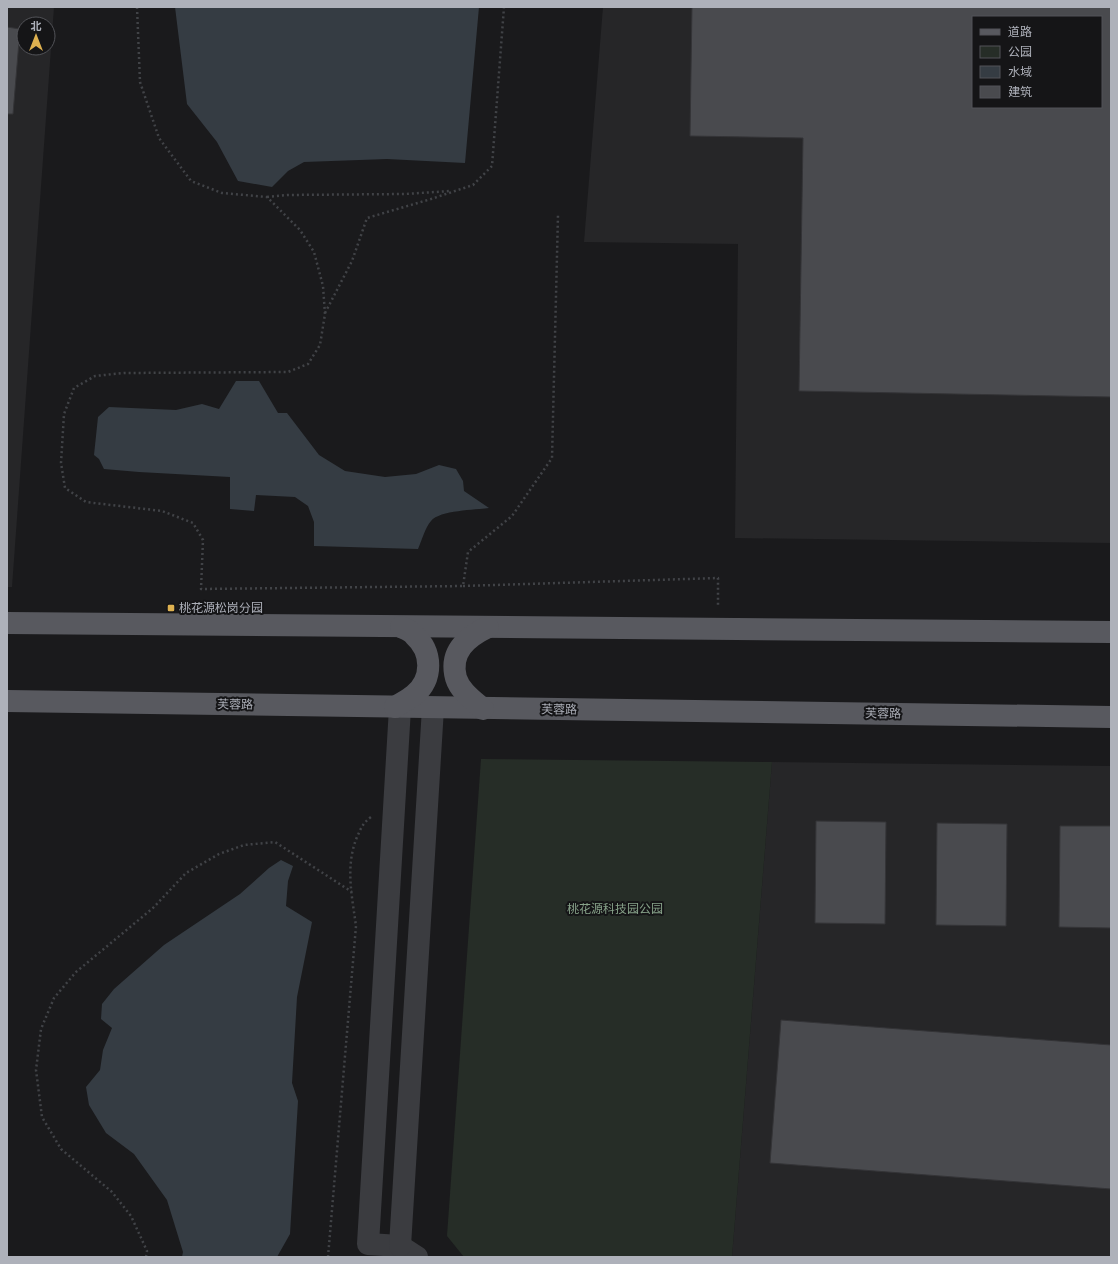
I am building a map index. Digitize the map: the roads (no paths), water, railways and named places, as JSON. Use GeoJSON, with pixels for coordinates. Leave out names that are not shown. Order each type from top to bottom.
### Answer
{"type":"FeatureCollection","features":[{"type":"Feature","properties":{"kind":"main road"},"geometry":{"type":"LineString","coordinates":[[7,624],[1111,632]]}},
{"type":"Feature","properties":{"kind":"main road"},"geometry":{"type":"LineString","coordinates":[[398,708],[414,695],[425,682],[428,670],[428,654],[422,643],[414,634],[401,627]]}},
{"type":"Feature","properties":{"kind":"main road"},"geometry":{"type":"LineString","coordinates":[[483,709],[466,693],[457,679],[455,667],[458,651],[465,641],[474,633],[488,627]]}},
{"type":"Feature","properties":{"kind":"main road","name":"芙蓉路"},"geometry":{"type":"LineString","coordinates":[[7,701],[398,708],[1111,717]]}},
{"type":"Feature","properties":{"kind":"street"},"geometry":{"type":"LineString","coordinates":[[398,708],[395,798],[368,1244],[408,1252],[433,708]]}},
{"type":"Feature","properties":{"kind":"water"},"geometry":{"type":"Polygon","coordinates":[[[175,7],[479,7],[465,163],[387,159],[304,162],[288,171],[272,187],[238,181],[217,142],[187,104],[175,7]]]}},
{"type":"Feature","properties":{"kind":"water"},"geometry":{"type":"Polygon","coordinates":[[[236,381],[259,381],[278,413],[287,413],[319,455],[345,471],[385,477],[416,474],[439,465],[456,469],[463,481],[464,491],[489,508],[467,510],[436,517],[427,527],[418,549],[314,546],[314,522],[308,506],[295,497],[256,495],[254,511],[230,509],[230,477],[104,469],[99,459],[94,455],[98,417],[109,407],[176,410],[202,404],[219,409],[236,381]]]}},
{"type":"Feature","properties":{"kind":"water"},"geometry":{"type":"Polygon","coordinates":[[[281,860],[293,866],[288,881],[286,906],[312,922],[297,997],[292,1083],[298,1101],[290,1234],[277,1257],[182,1257],[183,1252],[167,1200],[134,1154],[106,1133],[89,1105],[86,1087],[100,1070],[103,1050],[112,1028],[101,1019],[102,1004],[114,989],[164,945],[240,894],[269,868],[281,860]]]}},
{"type":"Feature","properties":{"kind":"place","name":"桃花源松岗分园"},"geometry":{"type":"Point","coordinates":[171,608]}},
{"type":"Feature","properties":{"kind":"park label","name":"桃花源科技园公园"},"geometry":{"type":"Point","coordinates":[615,909]}}]}
